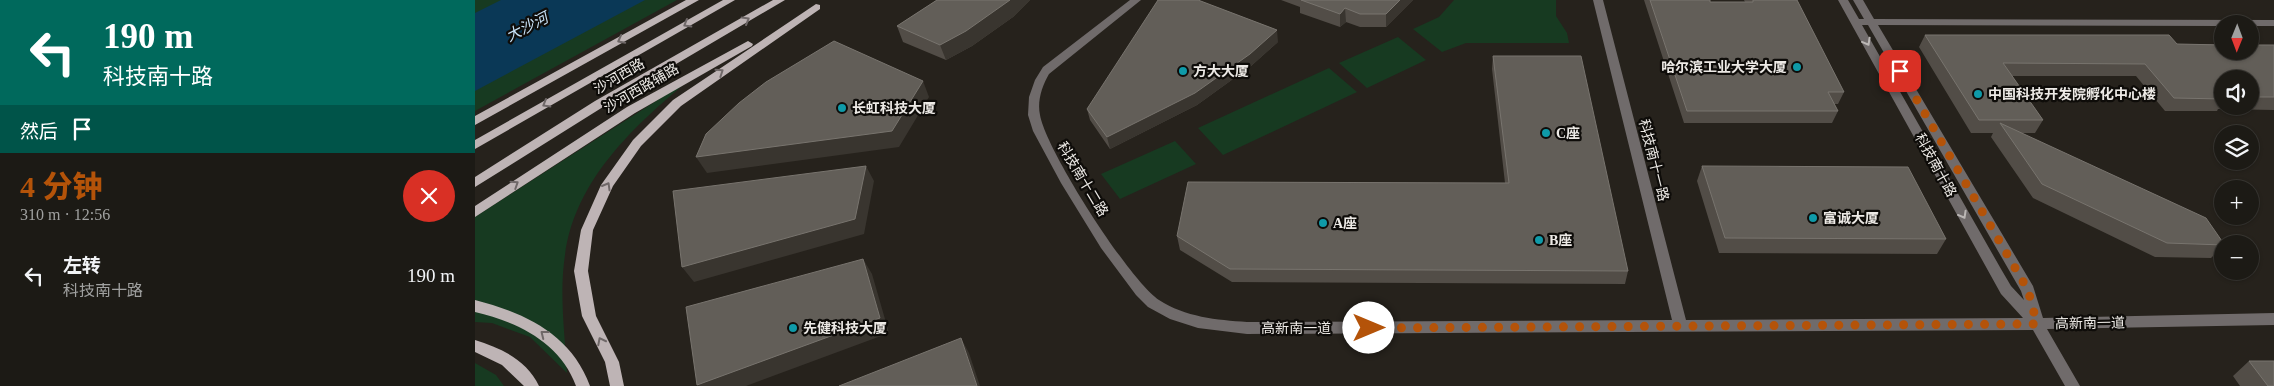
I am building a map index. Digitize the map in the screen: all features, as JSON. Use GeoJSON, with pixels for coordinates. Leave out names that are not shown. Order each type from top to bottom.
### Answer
{"type":"FeatureCollection","features":[{"type":"Feature","properties":{"kind":"main road"},"geometry":{"type":"LineString","coordinates":[[475,121],[694,0]]}},
{"type":"Feature","properties":{"kind":"main road","name":"沙河西路"},"geometry":{"type":"LineString","coordinates":[[475,145],[730,0]]}},
{"type":"Feature","properties":{"kind":"main road","name":"沙河西路"},"geometry":{"type":"LineString","coordinates":[[475,183],[599,104],[780,0]]}},
{"type":"Feature","properties":{"kind":"main road","name":"沙河西路辅路"},"geometry":{"type":"LineString","coordinates":[[475,212],[631,110],[827,0]]}},
{"type":"Feature","properties":{"kind":"main road"},"geometry":{"type":"LineString","coordinates":[[617,386],[612,362],[589,316],[581,271],[587,230],[607,185],[637,143],[677,103],[816,7]]}},
{"type":"Feature","properties":{"kind":"main road"},"geometry":{"type":"LineString","coordinates":[[475,306],[503,313],[534,326],[558,344],[583,386]]}},
{"type":"Feature","properties":{"kind":"main road"},"geometry":{"type":"LineString","coordinates":[[475,346],[491,350],[512,364],[532,386]]}},
{"type":"Feature","properties":{"kind":"street","name":"科技南十二路"},"geometry":{"type":"LineString","coordinates":[[1136,0],[1057,60],[1040,79],[1034,101],[1037,128],[1095,226],[1127,277],[1139,291],[1166,312],[1184,319],[1202,324],[1247,328]]}},
{"type":"Feature","properties":{"kind":"street","name":"科技南十一路"},"geometry":{"type":"LineString","coordinates":[[1598,0],[1681,327]]}},
{"type":"Feature","properties":{"kind":"street","name":"科技南十路"},"geometry":{"type":"LineString","coordinates":[[1843,0],[2006,290],[2037,324],[2073,386]]}},
{"type":"Feature","properties":{"kind":"street","name":"科技南十路"},"geometry":{"type":"LineString","coordinates":[[1858,0],[2028,290],[2037,324]]}},
{"type":"Feature","properties":{"kind":"street"},"geometry":{"type":"LineString","coordinates":[[1856,22],[2274,23]]}},
{"type":"Feature","properties":{"kind":"street","name":"高新南一道"},"geometry":{"type":"LineString","coordinates":[[1247,328],[2037,324],[2274,319]]}},
{"type":"Feature","properties":{"kind":"green space"},"geometry":{"type":"Polygon","coordinates":[[[475,0],[677,0],[475,111],[475,0]]]}},
{"type":"Feature","properties":{"kind":"green space"},"geometry":{"type":"Polygon","coordinates":[[[1454,0],[1556,0],[1556,16],[1567,33],[1569,43],[1466,43],[1442,52],[1413,29],[1439,17],[1454,0]]]}},
{"type":"Feature","properties":{"kind":"green space"},"geometry":{"type":"Polygon","coordinates":[[[1398,37],[1426,60],[1367,88],[1339,63],[1398,37]]]}},
{"type":"Feature","properties":{"kind":"green space"},"geometry":{"type":"Polygon","coordinates":[[[1329,68],[1357,92],[1223,155],[1198,128],[1329,68]]]}},
{"type":"Feature","properties":{"kind":"green space"},"geometry":{"type":"Polygon","coordinates":[[[689,80],[628,136],[594,179],[581,202],[571,228],[563,270],[563,314],[567,373],[530,337],[492,323],[475,322],[475,217],[689,80]]]}},
{"type":"Feature","properties":{"kind":"green space"},"geometry":{"type":"Polygon","coordinates":[[[1175,141],[1196,164],[1120,199],[1101,174],[1175,141]]]}},
{"type":"Feature","properties":{"kind":"green space"},"geometry":{"type":"Polygon","coordinates":[[[475,363],[496,375],[504,386],[475,386],[475,363]]]}},
{"type":"Feature","properties":{"kind":"water","name":"大沙河"},"geometry":{"type":"Polygon","coordinates":[[[501,0],[645,0],[475,91],[475,13],[501,0]]]}},
{"type":"Feature","properties":{"kind":"building"},"geometry":{"type":"Polygon","coordinates":[[[937,0],[1010,0],[966,31],[940,45],[897,26],[937,0]]]}},
{"type":"Feature","properties":{"kind":"building","name":"方大大厦"},"geometry":{"type":"Polygon","coordinates":[[[1158,0],[1198,0],[1277,30],[1250,54],[1195,93],[1107,137],[1087,109],[1158,0]]]}},
{"type":"Feature","properties":{"kind":"building"},"geometry":{"type":"Polygon","coordinates":[[[1301,0],[1400,0],[1386,14],[1360,14],[1345,8],[1340,14],[1301,0]]]}},
{"type":"Feature","properties":{"kind":"building","name":"哈尔滨工业大学大厦"},"geometry":{"type":"Polygon","coordinates":[[[1650,0],[1753,2],[1753,0],[1797,0],[1844,92],[1828,92],[1838,111],[1687,111],[1650,0]]]}},
{"type":"Feature","properties":{"kind":"building"},"geometry":{"type":"Polygon","coordinates":[[[1925,35],[2169,35],[2177,44],[2214,45],[2214,60],[2259,60],[2259,45],[2274,45],[2274,97],[2259,97],[2259,70],[2214,70],[2214,99],[2174,98],[2145,64],[2003,63],[2043,120],[1979,120],[1925,35]]]}},
{"type":"Feature","properties":{"kind":"building","name":"长虹科技大厦"},"geometry":{"type":"Polygon","coordinates":[[[834,41],[923,81],[892,131],[696,157],[706,134],[739,103],[766,82],[834,41]]]}},
{"type":"Feature","properties":{"kind":"building"},"geometry":{"type":"Polygon","coordinates":[[[1493,56],[1581,56],[1628,271],[1230,269],[1177,236],[1188,182],[1509,183],[1493,56]]]}},
{"type":"Feature","properties":{"kind":"building"},"geometry":{"type":"Polygon","coordinates":[[[2000,123],[2206,218],[2218,235],[2214,235],[2214,245],[2167,243],[2042,184],[2000,123]]]}},
{"type":"Feature","properties":{"kind":"building"},"geometry":{"type":"Polygon","coordinates":[[[866,166],[855,219],[682,267],[673,191],[866,166]]]}},
{"type":"Feature","properties":{"kind":"building","name":"富诚大厦"},"geometry":{"type":"Polygon","coordinates":[[[1702,166],[1908,167],[1946,239],[1725,238],[1702,166]]]}},
{"type":"Feature","properties":{"kind":"building","name":"先健科技大厦"},"geometry":{"type":"Polygon","coordinates":[[[863,259],[880,318],[697,385],[686,307],[863,259]]]}},
{"type":"Feature","properties":{"kind":"building"},"geometry":{"type":"Polygon","coordinates":[[[961,338],[977,386],[839,386],[961,338]]]}},
{"type":"Feature","properties":{"kind":"building"},"geometry":{"type":"Polygon","coordinates":[[[2249,361],[2274,361],[2274,386],[2268,386],[2249,361]]]}},
{"type":"Feature","properties":{"kind":"place","name":"哈尔滨工业大学大厦"},"geometry":{"type":"Point","coordinates":[1797,67]}},
{"type":"Feature","properties":{"kind":"place","name":"方大大厦"},"geometry":{"type":"Point","coordinates":[1183,71]}},
{"type":"Feature","properties":{"kind":"place","name":"中国科技开发院孵化中心楼"},"geometry":{"type":"Point","coordinates":[1978,94]}},
{"type":"Feature","properties":{"kind":"place","name":"长虹科技大厦"},"geometry":{"type":"Point","coordinates":[842,108]}},
{"type":"Feature","properties":{"kind":"place","name":"C座"},"geometry":{"type":"Point","coordinates":[1546,133]}},
{"type":"Feature","properties":{"kind":"place","name":"富诚大厦"},"geometry":{"type":"Point","coordinates":[1813,218]}},
{"type":"Feature","properties":{"kind":"place","name":"A座"},"geometry":{"type":"Point","coordinates":[1323,223]}},
{"type":"Feature","properties":{"kind":"place","name":"B座"},"geometry":{"type":"Point","coordinates":[1539,240]}},
{"type":"Feature","properties":{"kind":"place","name":"先健科技大厦"},"geometry":{"type":"Point","coordinates":[793,328]}},
{"type":"Feature","properties":{"kind":"route"},"geometry":{"type":"LineString","coordinates":[[1369,328],[2037,324],[2028,290],[1900,71]]}}]}
